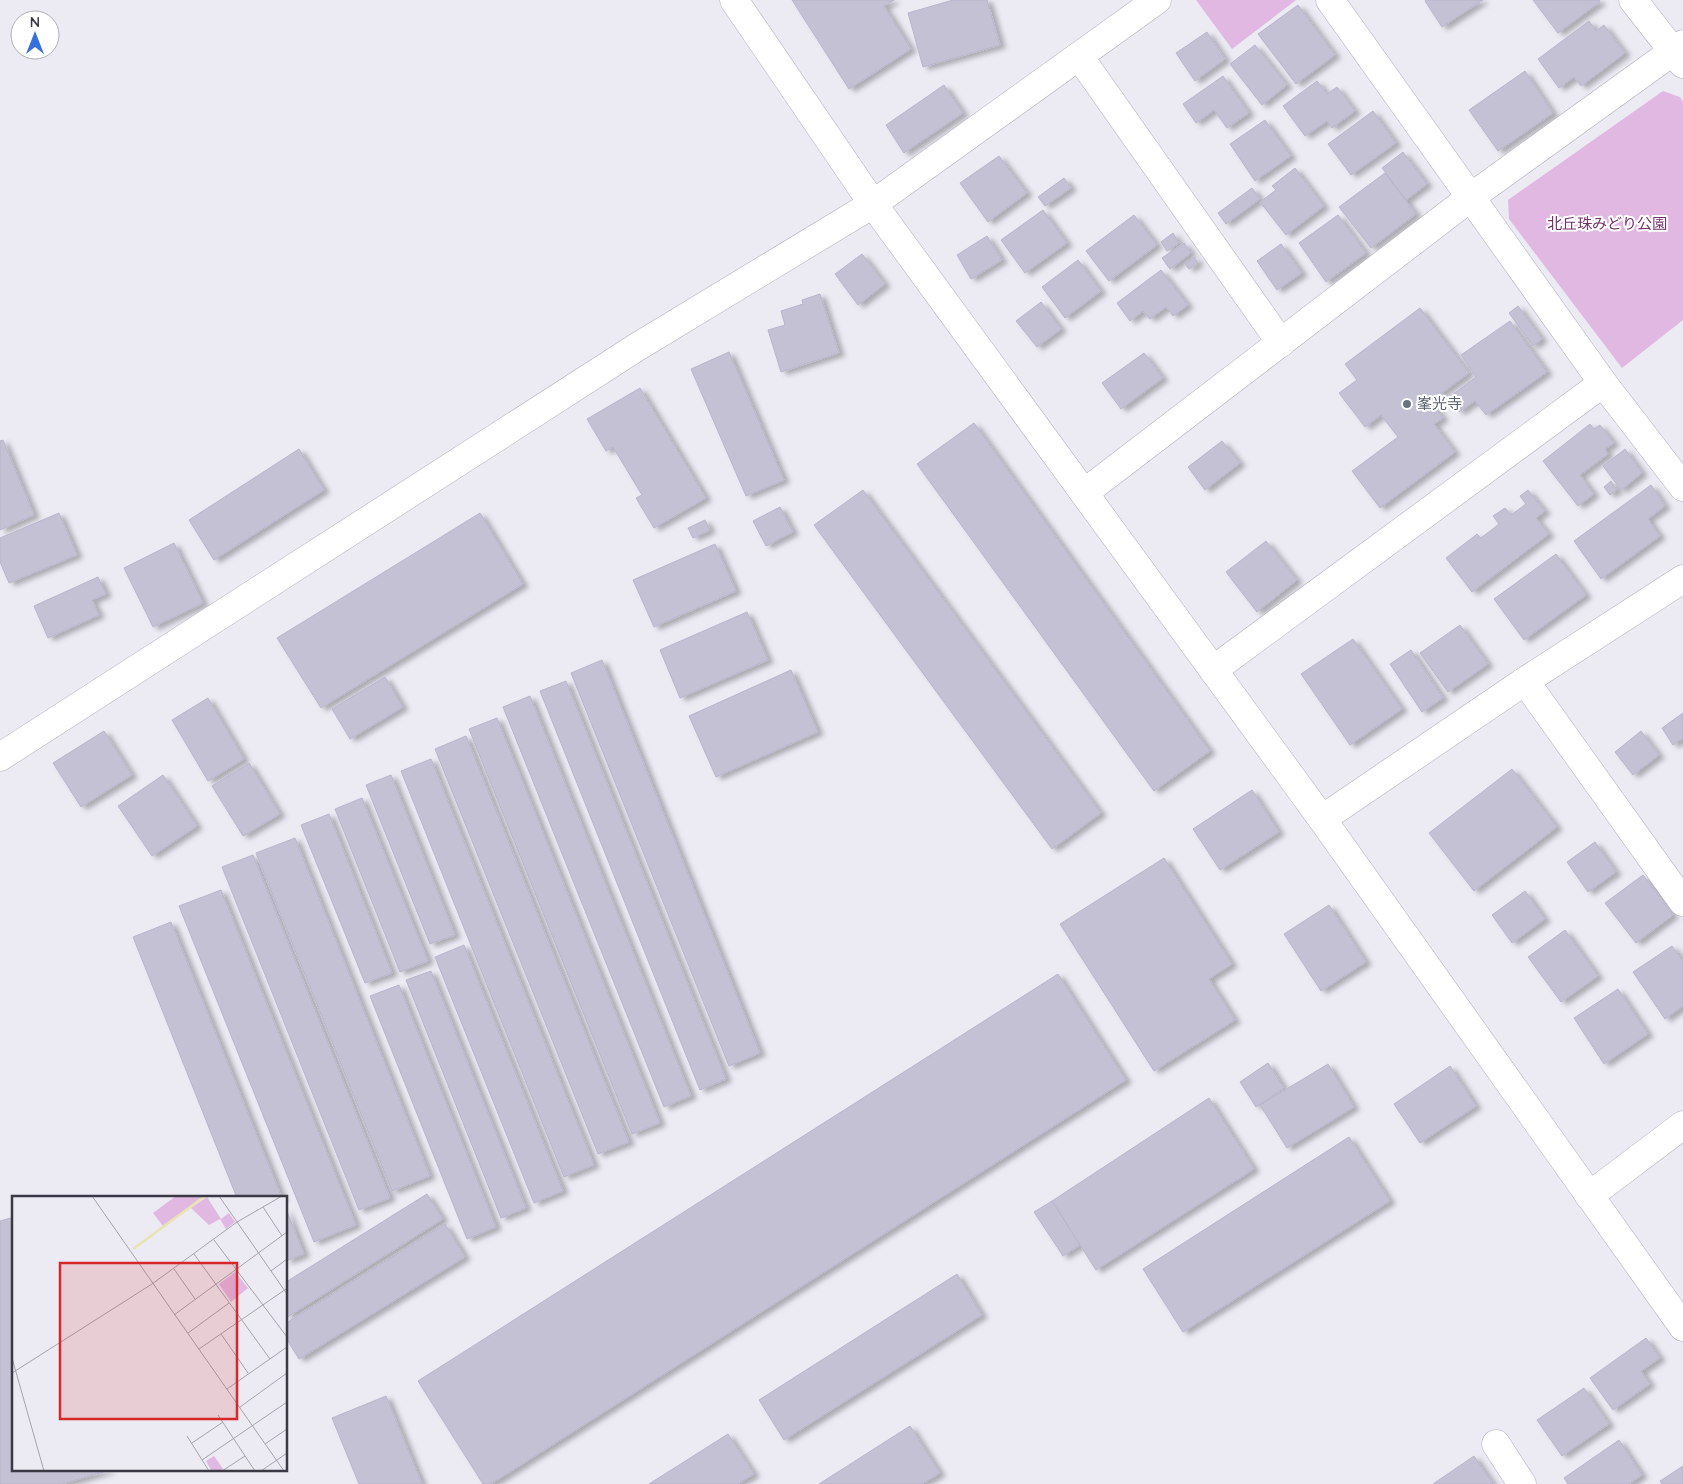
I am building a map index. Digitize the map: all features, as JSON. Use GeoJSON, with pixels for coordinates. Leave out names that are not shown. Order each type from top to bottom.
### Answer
{"type":"FeatureCollection","features":[{"type":"Feature","properties":{"kind":"street"},"geometry":{"type":"LineString","coordinates":[[734,0],[873,204],[1322,819],[1683,1326]]}},
{"type":"Feature","properties":{"kind":"street"},"geometry":{"type":"LineString","coordinates":[[0,757],[637,347],[873,204],[1157,0]]}},
{"type":"Feature","properties":{"kind":"street"},"geometry":{"type":"LineString","coordinates":[[1330,0],[1603,383],[1683,487]]}},
{"type":"Feature","properties":{"kind":"street"},"geometry":{"type":"LineString","coordinates":[[1084,493],[1471,197],[1680,53],[1633,0]]}},
{"type":"Feature","properties":{"kind":"street"},"geometry":{"type":"LineString","coordinates":[[1079,56],[1281,343]]}},
{"type":"Feature","properties":{"kind":"street"},"geometry":{"type":"LineString","coordinates":[[1213,670],[1603,383]]}},
{"type":"Feature","properties":{"kind":"street"},"geometry":{"type":"LineString","coordinates":[[1322,819],[1525,681],[1683,579]]}},
{"type":"Feature","properties":{"kind":"street"},"geometry":{"type":"LineString","coordinates":[[1525,681],[1683,902]]}},
{"type":"Feature","properties":{"kind":"street"},"geometry":{"type":"LineString","coordinates":[[1589,1196],[1683,1125]]}},
{"type":"Feature","properties":{"kind":"street"},"geometry":{"type":"LineString","coordinates":[[1496,1444],[1522,1484]]}},
{"type":"Feature","properties":{"kind":"green space"},"geometry":{"type":"Polygon","coordinates":[[[1196,0],[1296,0],[1232,49],[1196,0]]]}},
{"type":"Feature","properties":{"kind":"green space","name":"北丘珠みどり公園"},"geometry":{"type":"Polygon","coordinates":[[[1663,91],[1680,97],[1683,102],[1683,320],[1622,368],[1509,219],[1508,200],[1663,91]]]}},
{"type":"Feature","properties":{"kind":"building"},"geometry":{"type":"Polygon","coordinates":[[[792,0],[894,0],[884,6],[911,49],[849,89],[792,0]]]}},
{"type":"Feature","properties":{"kind":"building"},"geometry":{"type":"Polygon","coordinates":[[[953,0],[987,0],[1000,45],[923,67],[908,13],[953,0]]]}},
{"type":"Feature","properties":{"kind":"building"},"geometry":{"type":"Polygon","coordinates":[[[1426,0],[1483,0],[1442,27],[1426,0]]]}},
{"type":"Feature","properties":{"kind":"building"},"geometry":{"type":"Polygon","coordinates":[[[1533,0],[1599,0],[1600,2],[1558,33],[1533,0]]]}},
{"type":"Feature","properties":{"kind":"building"},"geometry":{"type":"Polygon","coordinates":[[[1298,5],[1335,55],[1296,84],[1258,34],[1298,5]]]}},
{"type":"Feature","properties":{"kind":"building"},"geometry":{"type":"Polygon","coordinates":[[[1589,21],[1596,31],[1604,25],[1625,53],[1581,86],[1574,77],[1559,88],[1538,59],[1589,21]]]}},
{"type":"Feature","properties":{"kind":"building"},"geometry":{"type":"Polygon","coordinates":[[[1207,32],[1225,59],[1195,81],[1176,53],[1207,32]]]}},
{"type":"Feature","properties":{"kind":"building"},"geometry":{"type":"Polygon","coordinates":[[[1255,45],[1287,85],[1262,105],[1230,64],[1255,45]]]}},
{"type":"Feature","properties":{"kind":"building"},"geometry":{"type":"Polygon","coordinates":[[[1525,71],[1553,113],[1498,151],[1469,110],[1525,71]]]}},
{"type":"Feature","properties":{"kind":"building"},"geometry":{"type":"Polygon","coordinates":[[[1223,76],[1249,113],[1227,128],[1214,110],[1196,123],[1183,104],[1223,76]]]}},
{"type":"Feature","properties":{"kind":"building"},"geometry":{"type":"Polygon","coordinates":[[[1317,81],[1327,94],[1337,87],[1355,111],[1332,128],[1327,121],[1305,136],[1283,106],[1317,81]]]}},
{"type":"Feature","properties":{"kind":"building"},"geometry":{"type":"Polygon","coordinates":[[[944,85],[963,113],[904,153],[886,125],[944,85]]]}},
{"type":"Feature","properties":{"kind":"building"},"geometry":{"type":"Polygon","coordinates":[[[1373,111],[1396,143],[1351,175],[1328,144],[1373,111]]]}},
{"type":"Feature","properties":{"kind":"building"},"geometry":{"type":"Polygon","coordinates":[[[1265,120],[1291,156],[1255,181],[1230,144],[1265,120]]]}},
{"type":"Feature","properties":{"kind":"building"},"geometry":{"type":"Polygon","coordinates":[[[1403,152],[1427,184],[1406,200],[1382,168],[1403,152]]]}},
{"type":"Feature","properties":{"kind":"building"},"geometry":{"type":"Polygon","coordinates":[[[999,156],[1027,193],[988,222],[960,183],[999,156]]]}},
{"type":"Feature","properties":{"kind":"building"},"geometry":{"type":"Polygon","coordinates":[[[1295,168],[1324,206],[1286,235],[1260,202],[1276,190],[1272,186],[1295,168]]]}},
{"type":"Feature","properties":{"kind":"building"},"geometry":{"type":"Polygon","coordinates":[[[1385,173],[1416,214],[1371,248],[1339,207],[1385,173]]]}},
{"type":"Feature","properties":{"kind":"building"},"geometry":{"type":"Polygon","coordinates":[[[1064,178],[1071,188],[1045,206],[1038,197],[1064,178]]]}},
{"type":"Feature","properties":{"kind":"building"},"geometry":{"type":"Polygon","coordinates":[[[1252,188],[1260,199],[1226,224],[1218,213],[1252,188]]]}},
{"type":"Feature","properties":{"kind":"building"},"geometry":{"type":"Polygon","coordinates":[[[1043,210],[1067,243],[1025,273],[1001,240],[1043,210]]]}},
{"type":"Feature","properties":{"kind":"building"},"geometry":{"type":"Polygon","coordinates":[[[1134,215],[1157,245],[1109,281],[1086,251],[1134,215]]]}},
{"type":"Feature","properties":{"kind":"building"},"geometry":{"type":"Polygon","coordinates":[[[1338,215],[1366,253],[1326,282],[1299,243],[1338,215]]]}},
{"type":"Feature","properties":{"kind":"building"},"geometry":{"type":"Polygon","coordinates":[[[1173,233],[1179,243],[1167,251],[1161,242],[1173,233]]]}},
{"type":"Feature","properties":{"kind":"building"},"geometry":{"type":"Polygon","coordinates":[[[987,236],[1002,260],[971,279],[957,255],[987,236]]]}},
{"type":"Feature","properties":{"kind":"building"},"geometry":{"type":"Polygon","coordinates":[[[1184,243],[1191,253],[1170,269],[1162,258],[1184,243]]]}},
{"type":"Feature","properties":{"kind":"building"},"geometry":{"type":"Polygon","coordinates":[[[1281,244],[1302,273],[1277,290],[1257,261],[1281,244]]]}},
{"type":"Feature","properties":{"kind":"building"},"geometry":{"type":"Polygon","coordinates":[[[862,254],[885,284],[858,305],[835,274],[862,254]]]}},
{"type":"Feature","properties":{"kind":"building"},"geometry":{"type":"Polygon","coordinates":[[[1194,257],[1198,263],[1189,269],[1185,264],[1194,257]]]}},
{"type":"Feature","properties":{"kind":"building"},"geometry":{"type":"Polygon","coordinates":[[[1078,260],[1101,291],[1065,318],[1042,287],[1078,260]]]}},
{"type":"Feature","properties":{"kind":"building"},"geometry":{"type":"Polygon","coordinates":[[[1161,270],[1188,305],[1173,316],[1166,307],[1150,319],[1143,311],[1130,321],[1117,303],[1161,270]]]}},
{"type":"Feature","properties":{"kind":"building"},"geometry":{"type":"Polygon","coordinates":[[[820,294],[839,353],[781,372],[768,330],[785,325],[781,311],[803,304],[802,300],[820,294]]]}},
{"type":"Feature","properties":{"kind":"building"},"geometry":{"type":"Polygon","coordinates":[[[1041,302],[1061,329],[1037,347],[1016,321],[1041,302]]]}},
{"type":"Feature","properties":{"kind":"building"},"geometry":{"type":"Polygon","coordinates":[[[1518,306],[1542,339],[1533,346],[1509,313],[1518,306]]]}},
{"type":"Feature","properties":{"kind":"building"},"geometry":{"type":"Polygon","coordinates":[[[1420,308],[1469,373],[1431,401],[1443,418],[1434,424],[1455,452],[1380,508],[1352,471],[1398,437],[1381,415],[1365,427],[1339,393],[1357,380],[1345,364],[1420,308]]]}},
{"type":"Feature","properties":{"kind":"building"},"geometry":{"type":"Polygon","coordinates":[[[1510,321],[1547,372],[1486,415],[1475,401],[1459,412],[1449,397],[1476,377],[1461,355],[1510,321]]]}},
{"type":"Feature","properties":{"kind":"building"},"geometry":{"type":"Polygon","coordinates":[[[729,352],[784,480],[746,496],[691,369],[729,352]]]}},
{"type":"Feature","properties":{"kind":"building"},"geometry":{"type":"Polygon","coordinates":[[[1144,353],[1163,378],[1121,409],[1102,383],[1144,353]]]}},
{"type":"Feature","properties":{"kind":"building"},"geometry":{"type":"Polygon","coordinates":[[[640,388],[706,498],[654,528],[636,498],[642,495],[613,447],[606,451],[587,419],[640,388]]]}},
{"type":"Feature","properties":{"kind":"building"},"geometry":{"type":"Polygon","coordinates":[[[974,423],[1210,751],[1154,791],[917,464],[974,423]]]}},
{"type":"Feature","properties":{"kind":"building"},"geometry":{"type":"Polygon","coordinates":[[[1590,424],[1594,429],[1600,425],[1614,443],[1605,449],[1608,454],[1580,475],[1594,494],[1578,506],[1543,461],[1590,424]]]}},
{"type":"Feature","properties":{"kind":"building"},"geometry":{"type":"Polygon","coordinates":[[[3,440],[34,515],[0,530],[0,441],[3,440]]]}},
{"type":"Feature","properties":{"kind":"building"},"geometry":{"type":"Polygon","coordinates":[[[1222,441],[1240,463],[1205,490],[1188,467],[1222,441]]]}},
{"type":"Feature","properties":{"kind":"building"},"geometry":{"type":"Polygon","coordinates":[[[299,449],[324,490],[214,560],[189,520],[299,449]]]}},
{"type":"Feature","properties":{"kind":"building"},"geometry":{"type":"Polygon","coordinates":[[[1625,449],[1642,473],[1621,490],[1603,466],[1625,449]]]}},
{"type":"Feature","properties":{"kind":"building"},"geometry":{"type":"Polygon","coordinates":[[[1611,481],[1617,490],[1610,495],[1604,487],[1611,481]]]}},
{"type":"Feature","properties":{"kind":"building"},"geometry":{"type":"Polygon","coordinates":[[[1651,485],[1665,506],[1648,519],[1660,536],[1601,579],[1574,541],[1651,485]]]}},
{"type":"Feature","properties":{"kind":"building"},"geometry":{"type":"Polygon","coordinates":[[[863,490],[1101,813],[1052,849],[814,525],[863,490]]]}},
{"type":"Feature","properties":{"kind":"building"},"geometry":{"type":"Polygon","coordinates":[[[1528,490],[1545,511],[1536,518],[1549,534],[1472,592],[1446,558],[1477,534],[1481,538],[1499,524],[1493,516],[1505,508],[1511,515],[1526,504],[1520,496],[1528,490]]]}},
{"type":"Feature","properties":{"kind":"building"},"geometry":{"type":"Polygon","coordinates":[[[780,507],[793,532],[766,546],[753,521],[780,507]]]}},
{"type":"Feature","properties":{"kind":"building"},"geometry":{"type":"Polygon","coordinates":[[[59,513],[77,555],[9,583],[0,562],[0,538],[59,513]]]}},
{"type":"Feature","properties":{"kind":"building"},"geometry":{"type":"Polygon","coordinates":[[[480,513],[523,584],[321,708],[277,638],[480,513]]]}},
{"type":"Feature","properties":{"kind":"building"},"geometry":{"type":"Polygon","coordinates":[[[705,520],[710,530],[693,538],[688,528],[705,520]]]}},
{"type":"Feature","properties":{"kind":"building"},"geometry":{"type":"Polygon","coordinates":[[[1266,541],[1297,580],[1257,612],[1226,572],[1266,541]]]}},
{"type":"Feature","properties":{"kind":"building"},"geometry":{"type":"Polygon","coordinates":[[[174,543],[203,603],[153,627],[124,568],[174,543]]]}},
{"type":"Feature","properties":{"kind":"building"},"geometry":{"type":"Polygon","coordinates":[[[715,544],[736,591],[654,627],[633,580],[715,544]]]}},
{"type":"Feature","properties":{"kind":"building"},"geometry":{"type":"Polygon","coordinates":[[[1556,554],[1586,595],[1524,640],[1494,599],[1556,554]]]}},
{"type":"Feature","properties":{"kind":"building"},"geometry":{"type":"Polygon","coordinates":[[[98,577],[106,594],[92,600],[99,615],[48,638],[34,606],[98,577]]]}},
{"type":"Feature","properties":{"kind":"building"},"geometry":{"type":"Polygon","coordinates":[[[747,612],[768,660],[680,698],[660,650],[747,612]]]}},
{"type":"Feature","properties":{"kind":"building"},"geometry":{"type":"Polygon","coordinates":[[[1460,625],[1488,664],[1448,692],[1420,653],[1460,625]]]}},
{"type":"Feature","properties":{"kind":"building"},"geometry":{"type":"Polygon","coordinates":[[[1353,639],[1402,709],[1350,745],[1301,674],[1353,639]]]}},
{"type":"Feature","properties":{"kind":"building"},"geometry":{"type":"Polygon","coordinates":[[[1411,650],[1443,698],[1422,712],[1390,664],[1411,650]]]}},
{"type":"Feature","properties":{"kind":"building"},"geometry":{"type":"Polygon","coordinates":[[[602,660],[760,1053],[729,1066],[571,673],[602,660]]]}},
{"type":"Feature","properties":{"kind":"building"},"geometry":{"type":"Polygon","coordinates":[[[791,670],[818,732],[716,777],[689,716],[791,670]]]}},
{"type":"Feature","properties":{"kind":"building"},"geometry":{"type":"Polygon","coordinates":[[[385,677],[403,707],[350,739],[332,709],[385,677]]]}},
{"type":"Feature","properties":{"kind":"building"},"geometry":{"type":"Polygon","coordinates":[[[566,681],[726,1079],[700,1090],[540,691],[566,681]]]}},
{"type":"Feature","properties":{"kind":"building"},"geometry":{"type":"Polygon","coordinates":[[[530,696],[691,1096],[664,1107],[503,707],[530,696]]]}},
{"type":"Feature","properties":{"kind":"building"},"geometry":{"type":"Polygon","coordinates":[[[208,698],[244,759],[208,781],[172,720],[208,698]]]}},
{"type":"Feature","properties":{"kind":"building"},"geometry":{"type":"Polygon","coordinates":[[[1683,713],[1683,738],[1673,745],[1662,728],[1683,713]]]}},
{"type":"Feature","properties":{"kind":"building"},"geometry":{"type":"Polygon","coordinates":[[[497,718],[660,1123],[632,1134],[469,729],[497,718]]]}},
{"type":"Feature","properties":{"kind":"building"},"geometry":{"type":"Polygon","coordinates":[[[104,731],[132,775],[81,807],[53,763],[104,731]]]}},
{"type":"Feature","properties":{"kind":"building"},"geometry":{"type":"Polygon","coordinates":[[[1641,731],[1659,755],[1633,775],[1615,752],[1641,731]]]}},
{"type":"Feature","properties":{"kind":"building"},"geometry":{"type":"Polygon","coordinates":[[[466,736],[629,1142],[598,1154],[435,749],[466,736]]]}},
{"type":"Feature","properties":{"kind":"building"},"geometry":{"type":"Polygon","coordinates":[[[431,759],[594,1165],[564,1177],[401,771],[431,759]]]}},
{"type":"Feature","properties":{"kind":"building"},"geometry":{"type":"Polygon","coordinates":[[[249,763],[280,814],[243,836],[212,786],[249,763]]]}},
{"type":"Feature","properties":{"kind":"building"},"geometry":{"type":"Polygon","coordinates":[[[1512,769],[1557,827],[1474,891],[1429,833],[1512,769]]]}},
{"type":"Feature","properties":{"kind":"building"},"geometry":{"type":"Polygon","coordinates":[[[163,775],[197,826],[152,856],[118,806],[163,775]]]}},
{"type":"Feature","properties":{"kind":"building"},"geometry":{"type":"Polygon","coordinates":[[[391,775],[455,935],[430,944],[366,785],[391,775]]]}},
{"type":"Feature","properties":{"kind":"building"},"geometry":{"type":"Polygon","coordinates":[[[1252,790],[1279,832],[1220,870],[1193,829],[1252,790]]]}},
{"type":"Feature","properties":{"kind":"building"},"geometry":{"type":"Polygon","coordinates":[[[362,798],[428,961],[400,972],[335,809],[362,798]]]}},
{"type":"Feature","properties":{"kind":"building"},"geometry":{"type":"Polygon","coordinates":[[[329,814],[392,973],[365,983],[301,825],[329,814]]]}},
{"type":"Feature","properties":{"kind":"building"},"geometry":{"type":"Polygon","coordinates":[[[295,838],[430,1176],[392,1191],[256,853],[295,838]]]}},
{"type":"Feature","properties":{"kind":"building"},"geometry":{"type":"Polygon","coordinates":[[[1595,842],[1616,872],[1588,892],[1567,862],[1595,842]]]}},
{"type":"Feature","properties":{"kind":"building"},"geometry":{"type":"Polygon","coordinates":[[[253,855],[390,1198],[359,1210],[222,867],[253,855]]]}},
{"type":"Feature","properties":{"kind":"building"},"geometry":{"type":"Polygon","coordinates":[[[1164,858],[1232,964],[1209,979],[1235,1020],[1154,1071],[1060,924],[1164,858]]]}},
{"type":"Feature","properties":{"kind":"building"},"geometry":{"type":"Polygon","coordinates":[[[1643,875],[1673,915],[1636,943],[1605,903],[1643,875]]]}},
{"type":"Feature","properties":{"kind":"building"},"geometry":{"type":"Polygon","coordinates":[[[221,890],[356,1225],[314,1242],[179,906],[221,890]]]}},
{"type":"Feature","properties":{"kind":"building"},"geometry":{"type":"Polygon","coordinates":[[[1525,891],[1545,919],[1512,943],[1492,915],[1525,891]]]}},
{"type":"Feature","properties":{"kind":"building"},"geometry":{"type":"Polygon","coordinates":[[[1329,905],[1366,962],[1321,991],[1284,934],[1329,905]]]}},
{"type":"Feature","properties":{"kind":"building"},"geometry":{"type":"Polygon","coordinates":[[[171,922],[281,1196],[236,1196],[133,937],[171,922]]]}},
{"type":"Feature","properties":{"kind":"building"},"geometry":{"type":"Polygon","coordinates":[[[1565,930],[1598,976],[1561,1002],[1528,957],[1565,930]]]}},
{"type":"Feature","properties":{"kind":"building"},"geometry":{"type":"Polygon","coordinates":[[[464,945],[563,1191],[534,1203],[435,957],[464,945]]]}},
{"type":"Feature","properties":{"kind":"building"},"geometry":{"type":"Polygon","coordinates":[[[1672,946],[1683,961],[1683,1006],[1665,1019],[1633,972],[1672,946]]]}},
{"type":"Feature","properties":{"kind":"building"},"geometry":{"type":"Polygon","coordinates":[[[431,971],[526,1208],[501,1218],[406,980],[431,971]]]}},
{"type":"Feature","properties":{"kind":"building"},"geometry":{"type":"Polygon","coordinates":[[[1058,974],[1126,1080],[491,1484],[483,1484],[418,1381],[1058,974]]]}},
{"type":"Feature","properties":{"kind":"building"},"geometry":{"type":"Polygon","coordinates":[[[399,985],[496,1227],[467,1239],[370,996],[399,985]]]}},
{"type":"Feature","properties":{"kind":"building"},"geometry":{"type":"Polygon","coordinates":[[[1618,989],[1648,1034],[1604,1064],[1574,1018],[1618,989]]]}},
{"type":"Feature","properties":{"kind":"building"},"geometry":{"type":"Polygon","coordinates":[[[1268,1063],[1284,1088],[1256,1107],[1240,1082],[1268,1063]]]}},
{"type":"Feature","properties":{"kind":"building"},"geometry":{"type":"Polygon","coordinates":[[[1328,1064],[1354,1107],[1287,1148],[1260,1105],[1328,1064]]]}},
{"type":"Feature","properties":{"kind":"building"},"geometry":{"type":"Polygon","coordinates":[[[1450,1066],[1476,1106],[1420,1143],[1394,1104],[1450,1066]]]}},
{"type":"Feature","properties":{"kind":"building"},"geometry":{"type":"Polygon","coordinates":[[[1209,1098],[1254,1169],[1096,1270],[1052,1201],[1209,1098]]]}},
{"type":"Feature","properties":{"kind":"building"},"geometry":{"type":"Polygon","coordinates":[[[1349,1137],[1390,1201],[1183,1332],[1143,1269],[1349,1137]]]}},
{"type":"Feature","properties":{"kind":"building"},"geometry":{"type":"Polygon","coordinates":[[[427,1194],[443,1219],[288,1317],[288,1281],[427,1194]]]}},
{"type":"Feature","properties":{"kind":"building"},"geometry":{"type":"Polygon","coordinates":[[[1052,1201],[1080,1245],[1063,1256],[1034,1212],[1052,1201]]]}},
{"type":"Feature","properties":{"kind":"building"},"geometry":{"type":"Polygon","coordinates":[[[288,1214],[304,1254],[288,1260],[288,1214]]]}},
{"type":"Feature","properties":{"kind":"building"},"geometry":{"type":"Polygon","coordinates":[[[12,1218],[12,1472],[103,1472],[62,1484],[0,1484],[0,1221],[12,1218]]]}},
{"type":"Feature","properties":{"kind":"building"},"geometry":{"type":"Polygon","coordinates":[[[445,1224],[465,1257],[299,1359],[288,1341],[288,1322],[445,1224]]]}},
{"type":"Feature","properties":{"kind":"building"},"geometry":{"type":"Polygon","coordinates":[[[957,1274],[982,1315],[784,1440],[759,1400],[957,1274]]]}},
{"type":"Feature","properties":{"kind":"building"},"geometry":{"type":"Polygon","coordinates":[[[1646,1338],[1660,1358],[1641,1371],[1650,1384],[1613,1410],[1590,1378],[1646,1338]]]}},
{"type":"Feature","properties":{"kind":"building"},"geometry":{"type":"Polygon","coordinates":[[[1584,1388],[1609,1424],[1562,1456],[1537,1420],[1584,1388]]]}},
{"type":"Feature","properties":{"kind":"building"},"geometry":{"type":"Polygon","coordinates":[[[386,1396],[422,1484],[359,1484],[332,1418],[386,1396]]]}},
{"type":"Feature","properties":{"kind":"building"},"geometry":{"type":"Polygon","coordinates":[[[910,1426],[940,1473],[922,1484],[819,1484],[910,1426]]]}},
{"type":"Feature","properties":{"kind":"building"},"geometry":{"type":"Polygon","coordinates":[[[728,1434],[754,1474],[738,1484],[649,1484],[728,1434]]]}},
{"type":"Feature","properties":{"kind":"building"},"geometry":{"type":"Polygon","coordinates":[[[1619,1440],[1642,1475],[1629,1484],[1568,1484],[1564,1478],[1619,1440]]]}},
{"type":"Feature","properties":{"kind":"building"},"geometry":{"type":"Polygon","coordinates":[[[1474,1456],[1493,1484],[1433,1484],[1474,1456]]]}},
{"type":"Feature","properties":{"kind":"building"},"geometry":{"type":"Polygon","coordinates":[[[1683,1466],[1683,1484],[1662,1484],[1660,1481],[1683,1466]]]}},
{"type":"Feature","properties":{"kind":"place","name":"峯光寺"},"geometry":{"type":"Point","coordinates":[1407,404]}}]}
